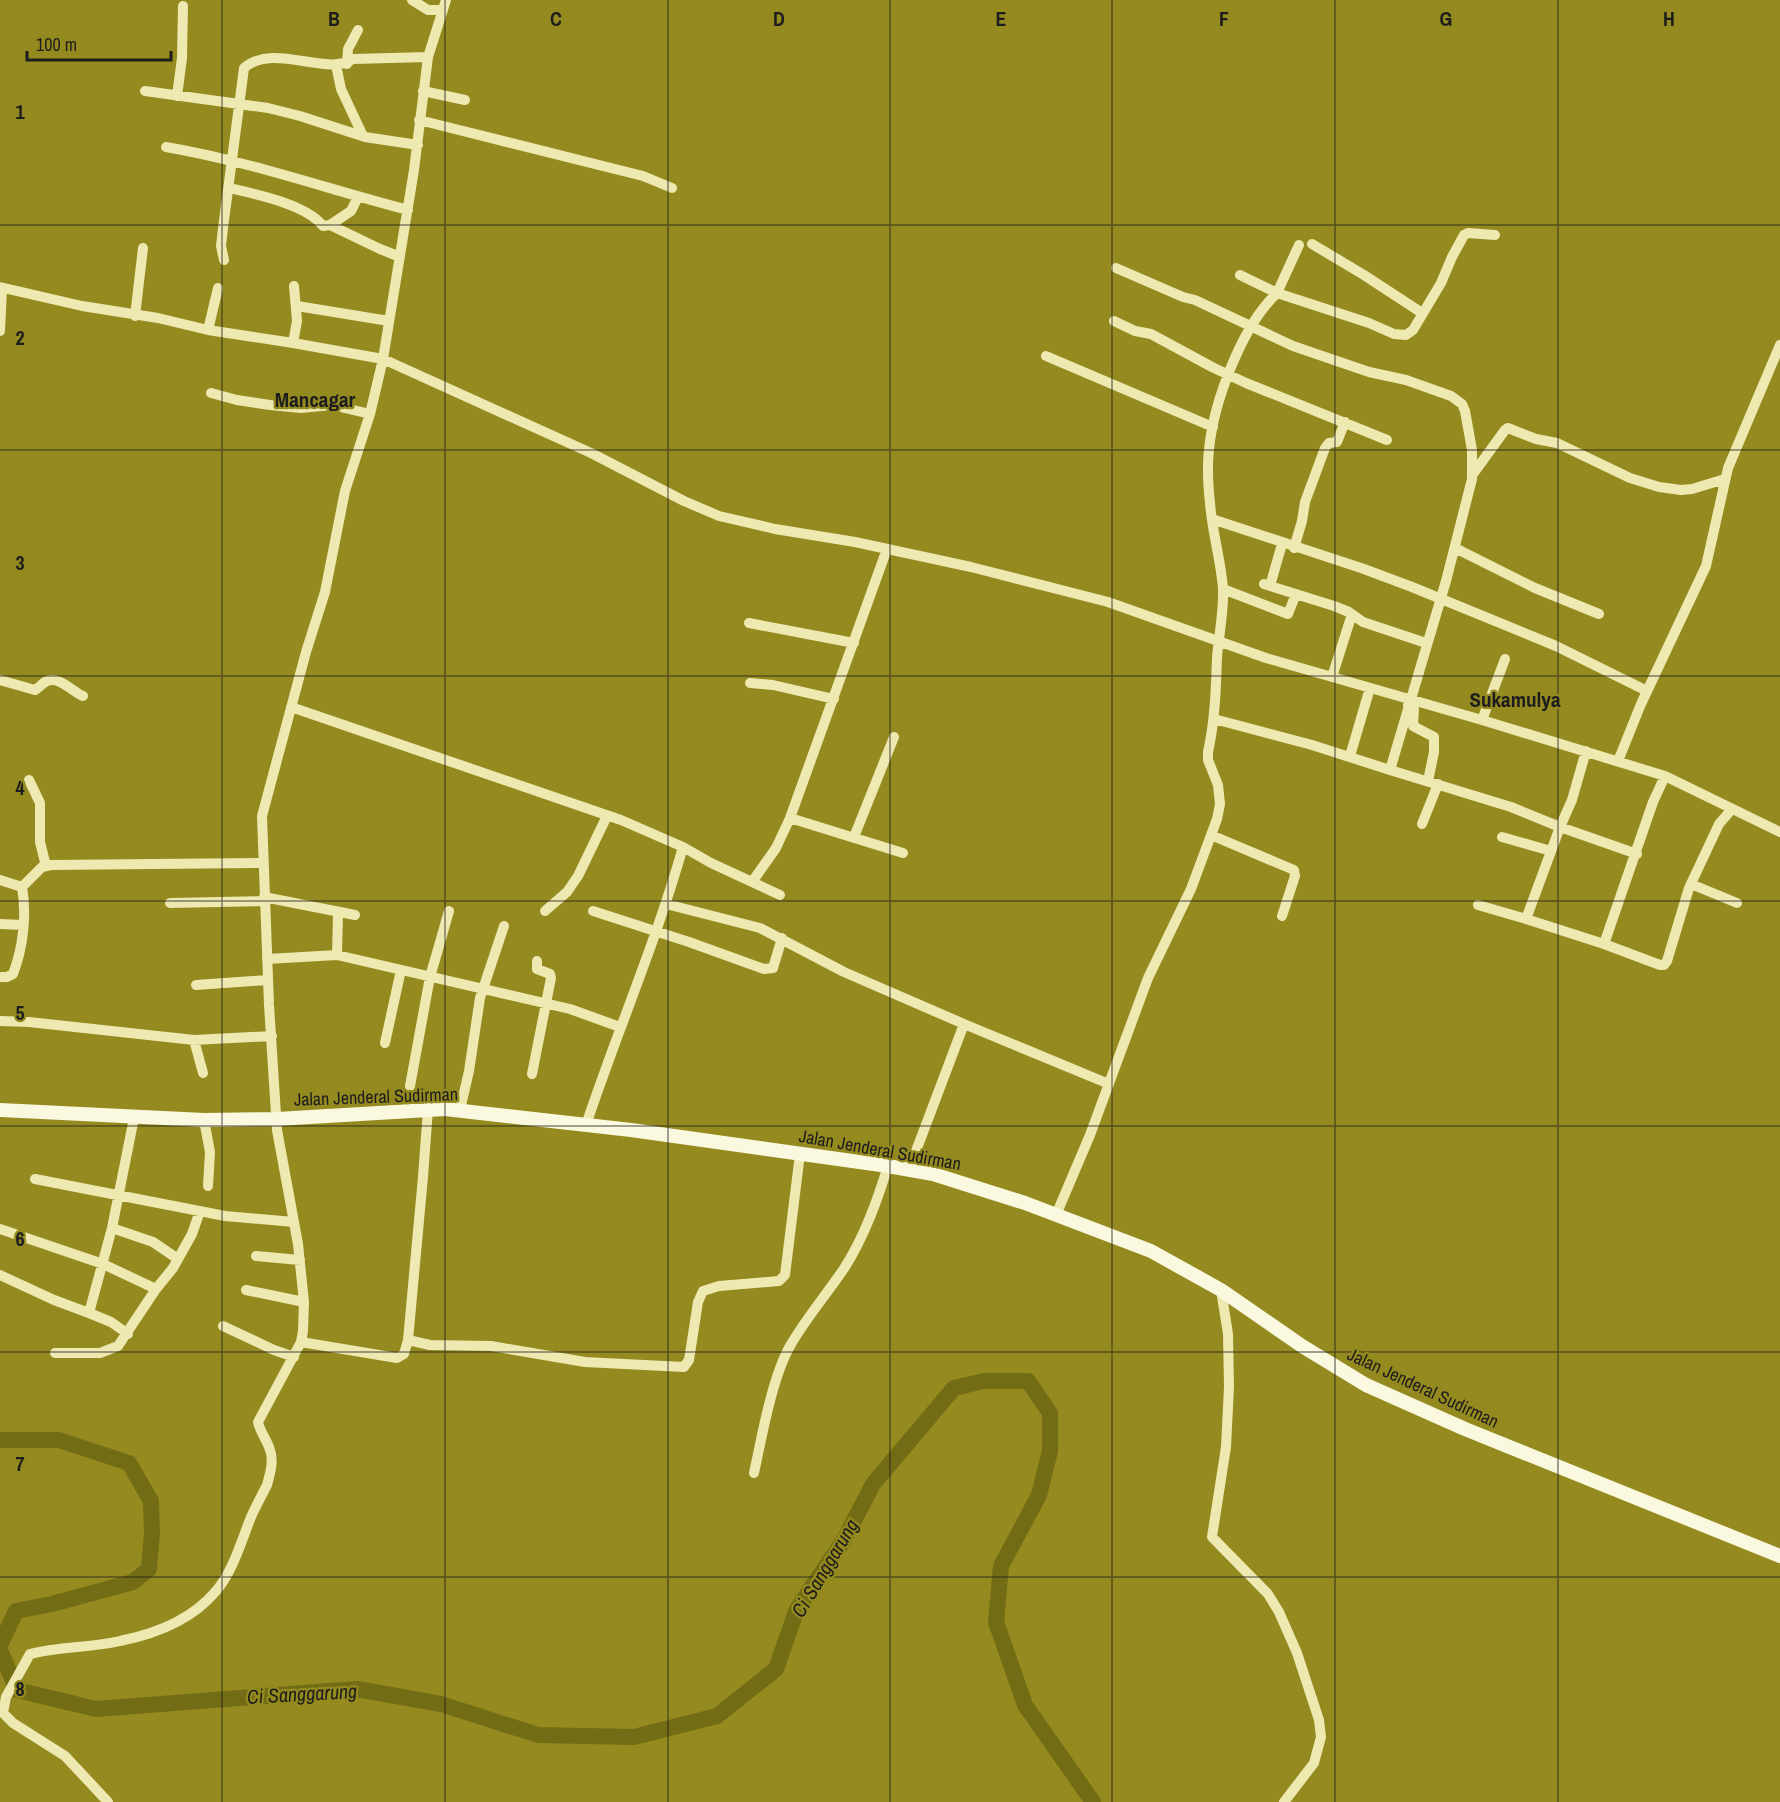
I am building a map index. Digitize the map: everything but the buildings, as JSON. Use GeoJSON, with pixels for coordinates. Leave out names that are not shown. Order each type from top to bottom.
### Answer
{"type":"FeatureCollection","features":[{"type":"Feature","properties":{"kind":"main road","name":"Jalan Jenderal Sudirman"},"geometry":{"type":"LineString","coordinates":[[0,1110],[210,1120],[277,1119],[428,1109],[460,1110],[586,1125],[933,1174],[1056,1215],[1151,1251],[1221,1290],[1302,1346],[1366,1385],[1465,1429],[1780,1556]]}},
{"type":"Feature","properties":{"kind":"street"},"geometry":{"type":"LineString","coordinates":[[412,0],[428,9],[445,5]]}},
{"type":"Feature","properties":{"kind":"street"},"geometry":{"type":"LineString","coordinates":[[108,1802],[65,1756],[13,1723],[3,1713],[6,1697],[30,1654],[121,1641],[161,1629],[187,1616],[217,1591],[228,1572],[271,1472],[271,1454],[258,1422],[301,1342],[304,1302],[294,1222],[279,1144],[268,980],[262,813],[325,592],[347,482],[370,414],[383,359],[418,145],[419,120],[428,57],[445,5]]}},
{"type":"Feature","properties":{"kind":"street"},"geometry":{"type":"LineString","coordinates":[[177,96],[182,58],[183,6]]}},
{"type":"Feature","properties":{"kind":"street"},"geometry":{"type":"LineString","coordinates":[[358,30],[342,65],[341,89],[367,137]]}},
{"type":"Feature","properties":{"kind":"street"},"geometry":{"type":"LineString","coordinates":[[224,260],[221,246],[244,68],[265,58],[342,65],[353,59],[428,57]]}},
{"type":"Feature","properties":{"kind":"street"},"geometry":{"type":"LineString","coordinates":[[423,91],[465,100]]}},
{"type":"Feature","properties":{"kind":"street"},"geometry":{"type":"LineString","coordinates":[[145,92],[239,103],[300,116],[367,137],[418,145]]}},
{"type":"Feature","properties":{"kind":"street"},"geometry":{"type":"LineString","coordinates":[[419,120],[643,177],[672,188]]}},
{"type":"Feature","properties":{"kind":"street"},"geometry":{"type":"LineString","coordinates":[[166,147],[233,160],[303,178],[408,210]]}},
{"type":"Feature","properties":{"kind":"street"},"geometry":{"type":"LineString","coordinates":[[229,188],[296,207],[324,224],[400,257]]}},
{"type":"Feature","properties":{"kind":"street"},"geometry":{"type":"LineString","coordinates":[[324,224],[351,211],[355,195]]}},
{"type":"Feature","properties":{"kind":"street"},"geometry":{"type":"LineString","coordinates":[[1240,275],[1277,293],[1401,336],[1413,330],[1441,283],[1464,235],[1472,233],[1495,235]]}},
{"type":"Feature","properties":{"kind":"street"},"geometry":{"type":"LineString","coordinates":[[1312,244],[1364,274],[1422,313]]}},
{"type":"Feature","properties":{"kind":"street"},"geometry":{"type":"LineString","coordinates":[[1056,1215],[1109,1084],[1148,978],[1191,889],[1220,804],[1218,785],[1208,760],[1208,752],[1214,719],[1223,589],[1212,519],[1207,467],[1213,427],[1228,374],[1250,327],[1268,301],[1277,293],[1299,245]]}},
{"type":"Feature","properties":{"kind":"street"},"geometry":{"type":"LineString","coordinates":[[135,316],[143,248]]}},
{"type":"Feature","properties":{"kind":"street"},"geometry":{"type":"LineString","coordinates":[[1116,268],[1195,300],[1293,346],[1368,372],[1406,380],[1458,399],[1465,411],[1472,450],[1473,474],[1441,599],[1390,770]]}},
{"type":"Feature","properties":{"kind":"street"},"geometry":{"type":"LineString","coordinates":[[292,343],[301,306],[294,286]]}},
{"type":"Feature","properties":{"kind":"street"},"geometry":{"type":"LineString","coordinates":[[0,332],[1,287],[82,306],[158,318],[208,330],[383,359],[591,453],[684,501],[719,516],[971,567],[1108,602],[1219,643],[1370,688],[1409,702],[1482,720],[1665,776],[1780,832]]}},
{"type":"Feature","properties":{"kind":"street"},"geometry":{"type":"LineString","coordinates":[[208,330],[218,288]]}},
{"type":"Feature","properties":{"kind":"street"},"geometry":{"type":"LineString","coordinates":[[301,306],[389,321]]}},
{"type":"Feature","properties":{"kind":"street"},"geometry":{"type":"LineString","coordinates":[[1114,321],[1135,331],[1150,334],[1228,374],[1387,440]]}},
{"type":"Feature","properties":{"kind":"street"},"geometry":{"type":"LineString","coordinates":[[1618,761],[1647,691],[1706,566],[1725,479],[1736,446],[1780,345]]}},
{"type":"Feature","properties":{"kind":"street"},"geometry":{"type":"LineString","coordinates":[[1046,356],[1213,427]]}},
{"type":"Feature","properties":{"kind":"street"},"geometry":{"type":"LineString","coordinates":[[211,393],[270,405],[300,408],[332,405],[370,414]]}},
{"type":"Feature","properties":{"kind":"street"},"geometry":{"type":"LineString","coordinates":[[1294,548],[1305,502],[1325,448],[1329,443],[1337,442],[1345,422]]}},
{"type":"Feature","properties":{"kind":"street"},"geometry":{"type":"LineString","coordinates":[[1473,474],[1508,428],[1536,439],[1557,443],[1630,478],[1652,485],[1681,490],[1725,479]]}},
{"type":"Feature","properties":{"kind":"street"},"geometry":{"type":"LineString","coordinates":[[1212,519],[1294,548],[1364,569],[1441,599],[1556,646],[1647,691]]}},
{"type":"Feature","properties":{"kind":"street"},"geometry":{"type":"LineString","coordinates":[[1282,544],[1267,585],[1334,606],[1353,614],[1364,622],[1426,643]]}},
{"type":"Feature","properties":{"kind":"street"},"geometry":{"type":"LineString","coordinates":[[1455,548],[1535,588],[1599,614]]}},
{"type":"Feature","properties":{"kind":"street"},"geometry":{"type":"LineString","coordinates":[[752,882],[776,848],[790,818],[887,549]]}},
{"type":"Feature","properties":{"kind":"street"},"geometry":{"type":"LineString","coordinates":[[1223,589],[1288,614],[1296,594]]}},
{"type":"Feature","properties":{"kind":"street"},"geometry":{"type":"LineString","coordinates":[[1332,677],[1353,614]]}},
{"type":"Feature","properties":{"kind":"street"},"geometry":{"type":"LineString","coordinates":[[749,623],[854,643]]}},
{"type":"Feature","properties":{"kind":"street"},"geometry":{"type":"LineString","coordinates":[[1482,720],[1505,659]]}},
{"type":"Feature","properties":{"kind":"street"},"geometry":{"type":"LineString","coordinates":[[0,680],[35,690],[47,681],[56,682],[68,686],[83,696]]}},
{"type":"Feature","properties":{"kind":"street"},"geometry":{"type":"LineString","coordinates":[[750,683],[773,685],[834,699]]}},
{"type":"Feature","properties":{"kind":"street"},"geometry":{"type":"LineString","coordinates":[[1350,756],[1370,688]]}},
{"type":"Feature","properties":{"kind":"street"},"geometry":{"type":"LineString","coordinates":[[1409,702],[1415,713],[1414,728],[1434,737],[1433,782],[1422,824]]}},
{"type":"Feature","properties":{"kind":"street"},"geometry":{"type":"LineString","coordinates":[[291,707],[607,816],[683,847],[780,895]]}},
{"type":"Feature","properties":{"kind":"street"},"geometry":{"type":"LineString","coordinates":[[1214,719],[1350,756],[1433,782],[1511,807],[1637,854]]}},
{"type":"Feature","properties":{"kind":"street"},"geometry":{"type":"LineString","coordinates":[[854,837],[894,738]]}},
{"type":"Feature","properties":{"kind":"street"},"geometry":{"type":"LineString","coordinates":[[1526,919],[1572,800],[1586,751]]}},
{"type":"Feature","properties":{"kind":"street"},"geometry":{"type":"LineString","coordinates":[[1604,944],[1637,854],[1653,802],[1665,776]]}},
{"type":"Feature","properties":{"kind":"street"},"geometry":{"type":"LineString","coordinates":[[29,780],[40,803],[40,842],[46,866]]}},
{"type":"Feature","properties":{"kind":"street"},"geometry":{"type":"LineString","coordinates":[[1478,905],[1604,944],[1655,964],[1664,965],[1691,884],[1719,824],[1732,809]]}},
{"type":"Feature","properties":{"kind":"street"},"geometry":{"type":"LineString","coordinates":[[545,911],[567,892],[578,876],[607,816]]}},
{"type":"Feature","properties":{"kind":"street"},"geometry":{"type":"LineString","coordinates":[[790,818],[903,853]]}},
{"type":"Feature","properties":{"kind":"street"},"geometry":{"type":"LineString","coordinates":[[1211,835],[1294,870],[1296,876],[1281,916]]}},
{"type":"Feature","properties":{"kind":"street"},"geometry":{"type":"LineString","coordinates":[[1502,837],[1551,851]]}},
{"type":"Feature","properties":{"kind":"street"},"geometry":{"type":"LineString","coordinates":[[586,1125],[666,904],[683,847]]}},
{"type":"Feature","properties":{"kind":"street"},"geometry":{"type":"LineString","coordinates":[[22,887],[46,866],[263,863]]}},
{"type":"Feature","properties":{"kind":"street"},"geometry":{"type":"LineString","coordinates":[[0,880],[22,887]]}},
{"type":"Feature","properties":{"kind":"street"},"geometry":{"type":"LineString","coordinates":[[1691,884],[1737,903]]}},
{"type":"Feature","properties":{"kind":"street"},"geometry":{"type":"LineString","coordinates":[[0,977],[13,974],[23,925],[22,887]]}},
{"type":"Feature","properties":{"kind":"street"},"geometry":{"type":"LineString","coordinates":[[171,903],[264,899],[311,905],[338,913],[355,915]]}},
{"type":"Feature","properties":{"kind":"street"},"geometry":{"type":"LineString","coordinates":[[666,904],[760,928],[844,972],[1109,1084]]}},
{"type":"Feature","properties":{"kind":"street"},"geometry":{"type":"LineString","coordinates":[[410,1086],[430,977],[449,911]]}},
{"type":"Feature","properties":{"kind":"street"},"geometry":{"type":"LineString","coordinates":[[593,911],[764,969],[773,968],[782,938]]}},
{"type":"Feature","properties":{"kind":"street"},"geometry":{"type":"LineString","coordinates":[[338,913],[338,955]]}},
{"type":"Feature","properties":{"kind":"street"},"geometry":{"type":"LineString","coordinates":[[0,924],[23,925]]}},
{"type":"Feature","properties":{"kind":"street"},"geometry":{"type":"LineString","coordinates":[[460,1110],[469,1071],[480,998],[504,926]]}},
{"type":"Feature","properties":{"kind":"street"},"geometry":{"type":"LineString","coordinates":[[586,1125],[656,931]]}},
{"type":"Feature","properties":{"kind":"street"},"geometry":{"type":"LineString","coordinates":[[267,959],[338,955],[547,1004],[592,1016],[620,1027]]}},
{"type":"Feature","properties":{"kind":"street"},"geometry":{"type":"LineString","coordinates":[[532,1074],[551,978],[550,974],[537,969],[537,961]]}},
{"type":"Feature","properties":{"kind":"street"},"geometry":{"type":"LineString","coordinates":[[385,1043],[401,970]]}},
{"type":"Feature","properties":{"kind":"street"},"geometry":{"type":"LineString","coordinates":[[196,985],[268,980]]}},
{"type":"Feature","properties":{"kind":"street"},"geometry":{"type":"LineString","coordinates":[[0,1021],[200,1040],[272,1036]]}},
{"type":"Feature","properties":{"kind":"street"},"geometry":{"type":"LineString","coordinates":[[916,1151],[964,1024]]}},
{"type":"Feature","properties":{"kind":"street"},"geometry":{"type":"LineString","coordinates":[[200,1040],[203,1073]]}},
{"type":"Feature","properties":{"kind":"street"},"geometry":{"type":"LineString","coordinates":[[301,1342],[397,1358],[404,1354],[408,1340],[428,1109]]}},
{"type":"Feature","properties":{"kind":"street"},"geometry":{"type":"LineString","coordinates":[[89,1313],[112,1228],[134,1118]]}},
{"type":"Feature","properties":{"kind":"street"},"geometry":{"type":"LineString","coordinates":[[208,1185],[210,1120]]}},
{"type":"Feature","properties":{"kind":"street"},"geometry":{"type":"LineString","coordinates":[[408,1340],[430,1345],[491,1346],[585,1362],[684,1367],[689,1360],[698,1302],[703,1291],[719,1286],[779,1281],[785,1275],[800,1154]]}},
{"type":"Feature","properties":{"kind":"street"},"geometry":{"type":"LineString","coordinates":[[754,1473],[770,1405],[786,1354],[815,1306],[845,1267],[864,1234],[888,1166]]}},
{"type":"Feature","properties":{"kind":"street"},"geometry":{"type":"LineString","coordinates":[[35,1179],[243,1219],[294,1222]]}},
{"type":"Feature","properties":{"kind":"street"},"geometry":{"type":"LineString","coordinates":[[55,1353],[92,1354],[118,1346],[178,1259],[203,1212]]}},
{"type":"Feature","properties":{"kind":"street"},"geometry":{"type":"LineString","coordinates":[[112,1228],[153,1242],[178,1259]]}},
{"type":"Feature","properties":{"kind":"street"},"geometry":{"type":"LineString","coordinates":[[0,1229],[103,1264],[156,1289]]}},
{"type":"Feature","properties":{"kind":"street"},"geometry":{"type":"LineString","coordinates":[[256,1256],[300,1260]]}},
{"type":"Feature","properties":{"kind":"street"},"geometry":{"type":"LineString","coordinates":[[0,1275],[54,1300],[111,1322],[128,1334]]}},
{"type":"Feature","properties":{"kind":"street"},"geometry":{"type":"LineString","coordinates":[[246,1290],[304,1302]]}},
{"type":"Feature","properties":{"kind":"street"},"geometry":{"type":"LineString","coordinates":[[1221,1290],[1228,1334],[1228,1423],[1212,1537],[1268,1594],[1300,1662],[1320,1728],[1321,1737],[1314,1762],[1284,1802]]}},
{"type":"Feature","properties":{"kind":"street"},"geometry":{"type":"LineString","coordinates":[[223,1326],[294,1357]]}},
{"type":"Feature","properties":{"kind":"waterway","name":"Ci Sanggarung"},"geometry":{"type":"LineString","coordinates":[[0,1650],[17,1690],[96,1709],[357,1689],[441,1704],[538,1735],[634,1737],[717,1716],[776,1669],[797,1609],[844,1540],[873,1484],[954,1388],[984,1381],[1028,1381],[1050,1413],[1050,1451],[1039,1495],[1001,1566],[996,1622],[1025,1705],[1093,1802]]}},
{"type":"Feature","properties":{"kind":"waterway","name":"Ci Sanggarung"},"geometry":{"type":"LineString","coordinates":[[0,1440],[59,1440],[129,1463],[151,1501],[152,1533],[149,1569],[133,1582],[52,1604],[16,1611],[0,1645]]}},
{"type":"Feature","properties":{"kind":"district","name":"Mancagar"},"geometry":{"type":"Point","coordinates":[315,400]}},
{"type":"Feature","properties":{"kind":"district","name":"Sukamulya"},"geometry":{"type":"Point","coordinates":[1515,700]}}]}
